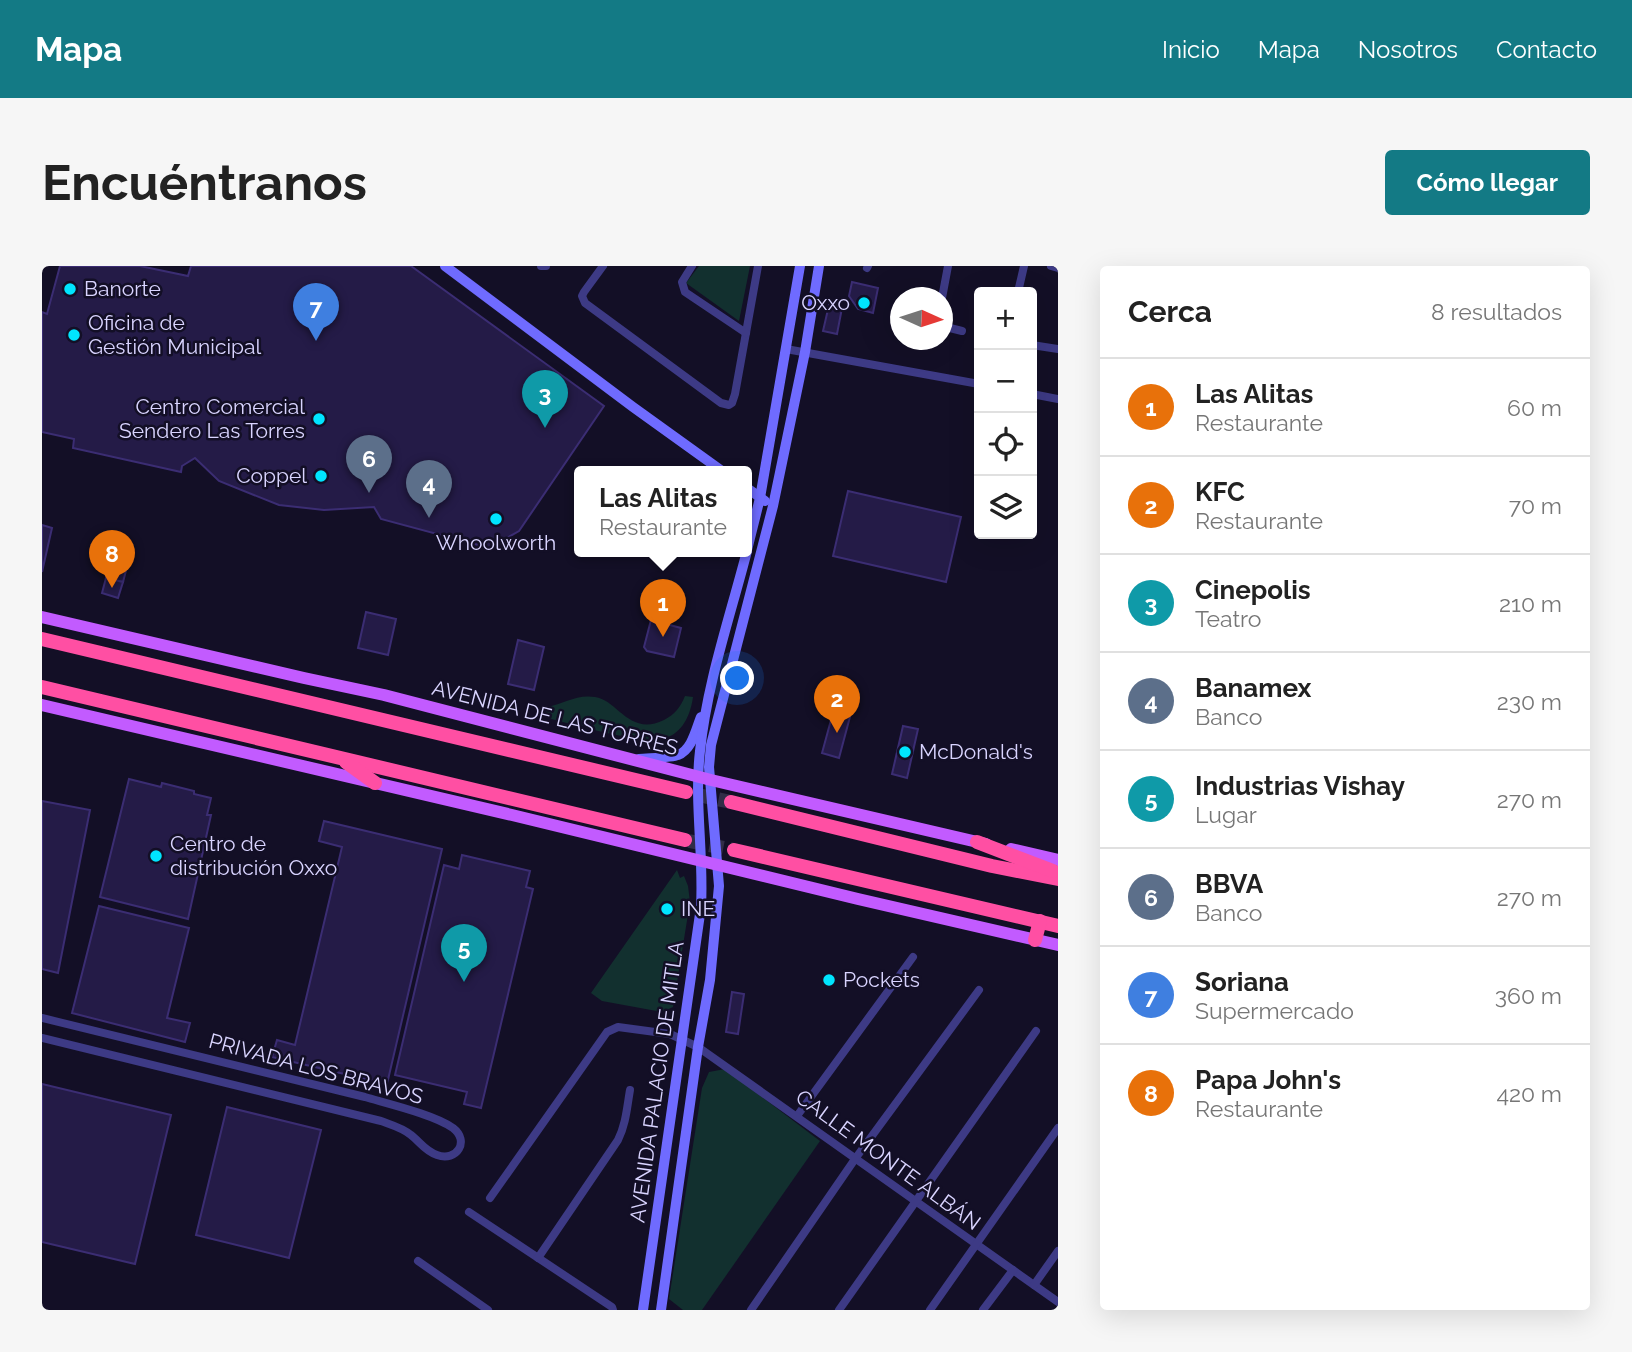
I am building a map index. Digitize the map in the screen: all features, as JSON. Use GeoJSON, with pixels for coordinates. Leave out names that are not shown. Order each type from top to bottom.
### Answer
{"type":"FeatureCollection","features":[{"type":"Feature","properties":{"kind":"highway"},"geometry":{"type":"LineString","coordinates":[[42,630],[128,660]]}},
{"type":"Feature","properties":{"kind":"highway","name":"AVENIDA DE LAS TORRES"},"geometry":{"type":"LineString","coordinates":[[42,639],[686,792]]}},
{"type":"Feature","properties":{"kind":"highway"},"geometry":{"type":"LineString","coordinates":[[42,687],[685,840]]}},
{"type":"Feature","properties":{"kind":"highway"},"geometry":{"type":"LineString","coordinates":[[42,697],[82,705],[133,710]]}},
{"type":"Feature","properties":{"kind":"highway"},"geometry":{"type":"LineString","coordinates":[[339,758],[375,783]]}},
{"type":"Feature","properties":{"kind":"highway"},"geometry":{"type":"LineString","coordinates":[[730,802],[992,866],[1058,879]]}},
{"type":"Feature","properties":{"kind":"highway"},"geometry":{"type":"LineString","coordinates":[[977,842],[1058,873]]}},
{"type":"Feature","properties":{"kind":"highway"},"geometry":{"type":"LineString","coordinates":[[734,850],[1058,926]]}},
{"type":"Feature","properties":{"kind":"highway"},"geometry":{"type":"LineString","coordinates":[[1035,940],[1040,921]]}},
{"type":"Feature","properties":{"kind":"main road"},"geometry":{"type":"LineString","coordinates":[[445,266],[715,466]]}},
{"type":"Feature","properties":{"kind":"main road"},"geometry":{"type":"LineString","coordinates":[[752,531],[800,266]]}},
{"type":"Feature","properties":{"kind":"main road"},"geometry":{"type":"LineString","coordinates":[[705,778],[711,745],[773,506],[805,352],[819,266]]}},
{"type":"Feature","properties":{"kind":"main road"},"geometry":{"type":"LineString","coordinates":[[752,492],[773,506]]}},
{"type":"Feature","properties":{"kind":"main road"},"geometry":{"type":"LineString","coordinates":[[705,778],[700,750],[710,695],[745,557]]}},
{"type":"Feature","properties":{"kind":"main road","name":"AVENIDA DE LAS TORRES"},"geometry":{"type":"LineString","coordinates":[[42,617],[384,695],[631,760],[1058,860]]}},
{"type":"Feature","properties":{"kind":"main road"},"geometry":{"type":"LineString","coordinates":[[631,760],[678,755],[687,749],[710,695]]}},
{"type":"Feature","properties":{"kind":"main road"},"geometry":{"type":"LineString","coordinates":[[42,705],[1058,945]]}},
{"type":"Feature","properties":{"kind":"main road","name":"AVENIDA PALACIO DE MITLA"},"geometry":{"type":"LineString","coordinates":[[643,1310],[701,907],[705,778]]}},
{"type":"Feature","properties":{"kind":"main road","name":"AVENIDA PALACIO DE MITLA"},"geometry":{"type":"LineString","coordinates":[[661,1310],[711,969],[719,886],[705,778]]}},
{"type":"Feature","properties":{"kind":"street"},"geometry":{"type":"LineString","coordinates":[[541,266],[546,266]]}},
{"type":"Feature","properties":{"kind":"street"},"geometry":{"type":"LineString","coordinates":[[603,266],[584,292],[583,300],[588,306],[721,402],[729,405],[735,394],[758,266]]}},
{"type":"Feature","properties":{"kind":"street"},"geometry":{"type":"LineString","coordinates":[[692,266],[682,282],[685,292],[746,332]]}},
{"type":"Feature","properties":{"kind":"street"},"geometry":{"type":"LineString","coordinates":[[944,287],[948,266]]}},
{"type":"Feature","properties":{"kind":"street"},"geometry":{"type":"LineString","coordinates":[[1019,287],[1024,266]]}},
{"type":"Feature","properties":{"kind":"street"},"geometry":{"type":"LineString","coordinates":[[1051,266],[1058,268]]}},
{"type":"Feature","properties":{"kind":"street"},"geometry":{"type":"LineString","coordinates":[[953,329],[962,331]]}},
{"type":"Feature","properties":{"kind":"street"},"geometry":{"type":"LineString","coordinates":[[1037,346],[1058,349]]}},
{"type":"Feature","properties":{"kind":"street"},"geometry":{"type":"LineString","coordinates":[[786,349],[974,383]]}},
{"type":"Feature","properties":{"kind":"street"},"geometry":{"type":"LineString","coordinates":[[1037,395],[1058,399]]}},
{"type":"Feature","properties":{"kind":"street"},"geometry":{"type":"LineString","coordinates":[[797,1116],[914,957]]}},
{"type":"Feature","properties":{"kind":"street"},"geometry":{"type":"LineString","coordinates":[[751,1310],[855,1159],[979,990]]}},
{"type":"Feature","properties":{"kind":"street","name":"PRIVADA LOS BRAVOS"},"geometry":{"type":"LineString","coordinates":[[42,1018],[399,1107],[455,1130],[461,1140],[460,1147],[453,1156],[435,1155],[400,1127],[381,1121],[42,1038]]}},
{"type":"Feature","properties":{"kind":"street","name":"CALLE MONTE ALBÁN"},"geometry":{"type":"LineString","coordinates":[[490,1198],[607,1032],[618,1027],[670,1034],[698,1047],[1058,1302]]}},
{"type":"Feature","properties":{"kind":"street"},"geometry":{"type":"LineString","coordinates":[[839,1310],[1036,1031]]}},
{"type":"Feature","properties":{"kind":"street"},"geometry":{"type":"LineString","coordinates":[[538,1258],[618,1140],[626,1118],[630,1090]]}},
{"type":"Feature","properties":{"kind":"street"},"geometry":{"type":"LineString","coordinates":[[930,1310],[1058,1128]]}},
{"type":"Feature","properties":{"kind":"street"},"geometry":{"type":"LineString","coordinates":[[469,1212],[613,1310]]}},
{"type":"Feature","properties":{"kind":"street"},"geometry":{"type":"LineString","coordinates":[[1034,1285],[1058,1251]]}},
{"type":"Feature","properties":{"kind":"street"},"geometry":{"type":"LineString","coordinates":[[418,1261],[488,1310]]}},
{"type":"Feature","properties":{"kind":"street"},"geometry":{"type":"LineString","coordinates":[[987,1309],[1013,1270]]}},
{"type":"Feature","properties":{"kind":"green space"},"geometry":{"type":"Polygon","coordinates":[[[699,266],[750,266],[739,321],[686,283],[699,266]]]}},
{"type":"Feature","properties":{"kind":"green space"},"geometry":{"type":"Polygon","coordinates":[[[588,696],[611,704],[633,721],[652,724],[674,713],[685,696],[693,697],[682,726],[668,737],[656,739],[607,733],[544,717],[547,707],[588,696]]]}},
{"type":"Feature","properties":{"kind":"green space"},"geometry":{"type":"Polygon","coordinates":[[[677,870],[680,878],[684,876],[690,902],[673,1007],[662,1012],[602,1001],[591,993],[677,870]]]}},
{"type":"Feature","properties":{"kind":"green space"},"geometry":{"type":"Polygon","coordinates":[[[725,1069],[820,1141],[702,1310],[683,1310],[669,1299],[702,1088],[709,1072],[725,1069]]]}},
{"type":"Feature","properties":{"kind":"building","name":"Centro Comercial Sendero Las Torres"},"geometry":{"type":"Polygon","coordinates":[[[60,266],[140,266],[188,276],[191,266],[411,266],[604,406],[519,531],[489,548],[381,519],[374,507],[324,510],[279,505],[219,481],[195,458],[182,466],[181,472],[73,448],[74,439],[42,432],[42,312],[47,314],[60,266]]]}},
{"type":"Feature","properties":{"kind":"building","name":"Oxxo"},"geometry":{"type":"Polygon","coordinates":[[[852,282],[878,288],[873,313],[858,309],[849,296],[852,282]]]}},
{"type":"Feature","properties":{"kind":"building"},"geometry":{"type":"Polygon","coordinates":[[[829,305],[842,308],[837,334],[823,331],[829,305]]]}},
{"type":"Feature","properties":{"kind":"building"},"geometry":{"type":"Polygon","coordinates":[[[848,491],[961,517],[946,582],[833,556],[848,491]]]}},
{"type":"Feature","properties":{"kind":"building"},"geometry":{"type":"Polygon","coordinates":[[[42,525],[52,528],[42,572],[42,525]]]}},
{"type":"Feature","properties":{"kind":"building"},"geometry":{"type":"Polygon","coordinates":[[[111,559],[128,563],[123,582],[106,578],[111,559]]]}},
{"type":"Feature","properties":{"kind":"building"},"geometry":{"type":"Polygon","coordinates":[[[106,578],[123,582],[118,598],[102,593],[106,578]]]}},
{"type":"Feature","properties":{"kind":"building"},"geometry":{"type":"Polygon","coordinates":[[[366,612],[396,619],[388,655],[358,648],[366,612]]]}},
{"type":"Feature","properties":{"kind":"building"},"geometry":{"type":"Polygon","coordinates":[[[651,620],[681,628],[674,657],[647,651],[644,647],[651,620]]]}},
{"type":"Feature","properties":{"kind":"building"},"geometry":{"type":"Polygon","coordinates":[[[518,640],[544,647],[534,690],[508,684],[518,640]]]}},
{"type":"Feature","properties":{"kind":"building"},"geometry":{"type":"Polygon","coordinates":[[[834,709],[851,713],[839,758],[822,753],[834,709]]]}},
{"type":"Feature","properties":{"kind":"building","name":"McDonald's"},"geometry":{"type":"Polygon","coordinates":[[[903,726],[918,729],[907,778],[892,774],[903,726]]]}},
{"type":"Feature","properties":{"kind":"building","name":"Centro de distribución Oxxo"},"geometry":{"type":"Polygon","coordinates":[[[129,779],[161,787],[162,783],[211,798],[207,815],[211,815],[188,919],[100,897],[129,779]]]}},
{"type":"Feature","properties":{"kind":"building"},"geometry":{"type":"Polygon","coordinates":[[[42,801],[90,810],[58,973],[42,969],[42,801]]]}},
{"type":"Feature","properties":{"kind":"building"},"geometry":{"type":"Polygon","coordinates":[[[324,821],[442,849],[387,1084],[272,1057],[277,1040],[295,1045],[342,847],[319,841],[324,821]]]}},
{"type":"Feature","properties":{"kind":"building"},"geometry":{"type":"Polygon","coordinates":[[[462,855],[530,871],[526,887],[533,889],[481,1108],[464,1104],[467,1092],[395,1075],[444,865],[459,869],[462,855]]]}},
{"type":"Feature","properties":{"kind":"building"},"geometry":{"type":"Polygon","coordinates":[[[99,906],[189,928],[167,1018],[190,1023],[185,1042],[72,1013],[99,906]]]}},
{"type":"Feature","properties":{"kind":"building"},"geometry":{"type":"Polygon","coordinates":[[[732,992],[744,994],[738,1034],[726,1032],[732,992]]]}},
{"type":"Feature","properties":{"kind":"building"},"geometry":{"type":"Polygon","coordinates":[[[42,1084],[171,1115],[135,1264],[42,1242],[42,1084]]]}},
{"type":"Feature","properties":{"kind":"building"},"geometry":{"type":"Polygon","coordinates":[[[227,1107],[321,1130],[289,1258],[196,1235],[227,1107]]]}},
{"type":"Feature","properties":{"kind":"tunnel"},"geometry":{"type":"LineString","coordinates":[[698,795],[731,802]]}},
{"type":"Feature","properties":{"kind":"tunnel"},"geometry":{"type":"LineString","coordinates":[[689,841],[734,850]]}},
{"type":"Feature","properties":{"kind":"place","name":"Banorte"},"geometry":{"type":"Point","coordinates":[70,289]}},
{"type":"Feature","properties":{"kind":"place","name":"Oxxo"},"geometry":{"type":"Point","coordinates":[864,303]}},
{"type":"Feature","properties":{"kind":"place","name":"Oficina de Gestión Municipal"},"geometry":{"type":"Point","coordinates":[74,335]}},
{"type":"Feature","properties":{"kind":"place","name":"Soriana"},"geometry":{"type":"Point","coordinates":[316,341]}},
{"type":"Feature","properties":{"kind":"place","name":"Centro Comercial Sendero Las Torres"},"geometry":{"type":"Point","coordinates":[319,419]}},
{"type":"Feature","properties":{"kind":"place","name":"Cinepolis"},"geometry":{"type":"Point","coordinates":[545,428]}},
{"type":"Feature","properties":{"kind":"place","name":"Coppel"},"geometry":{"type":"Point","coordinates":[321,476]}},
{"type":"Feature","properties":{"kind":"place","name":"BBVA"},"geometry":{"type":"Point","coordinates":[369,493]}},
{"type":"Feature","properties":{"kind":"place","name":"Banamex"},"geometry":{"type":"Point","coordinates":[429,518]}},
{"type":"Feature","properties":{"kind":"place","name":"Whoolworth"},"geometry":{"type":"Point","coordinates":[496,519]}},
{"type":"Feature","properties":{"kind":"place","name":"Papa John's"},"geometry":{"type":"Point","coordinates":[112,588]}},
{"type":"Feature","properties":{"kind":"place","name":"Las Alitas"},"geometry":{"type":"Point","coordinates":[663,637]}},
{"type":"Feature","properties":{"kind":"place","name":"KFC"},"geometry":{"type":"Point","coordinates":[837,733]}},
{"type":"Feature","properties":{"kind":"place","name":"McDonald's"},"geometry":{"type":"Point","coordinates":[905,752]}},
{"type":"Feature","properties":{"kind":"place","name":"Centro de distribución Oxxo"},"geometry":{"type":"Point","coordinates":[156,856]}},
{"type":"Feature","properties":{"kind":"place","name":"INE"},"geometry":{"type":"Point","coordinates":[667,909]}},
{"type":"Feature","properties":{"kind":"place","name":"Pockets"},"geometry":{"type":"Point","coordinates":[829,980]}},
{"type":"Feature","properties":{"kind":"place","name":"Industrias Vishay"},"geometry":{"type":"Point","coordinates":[464,982]}}]}
